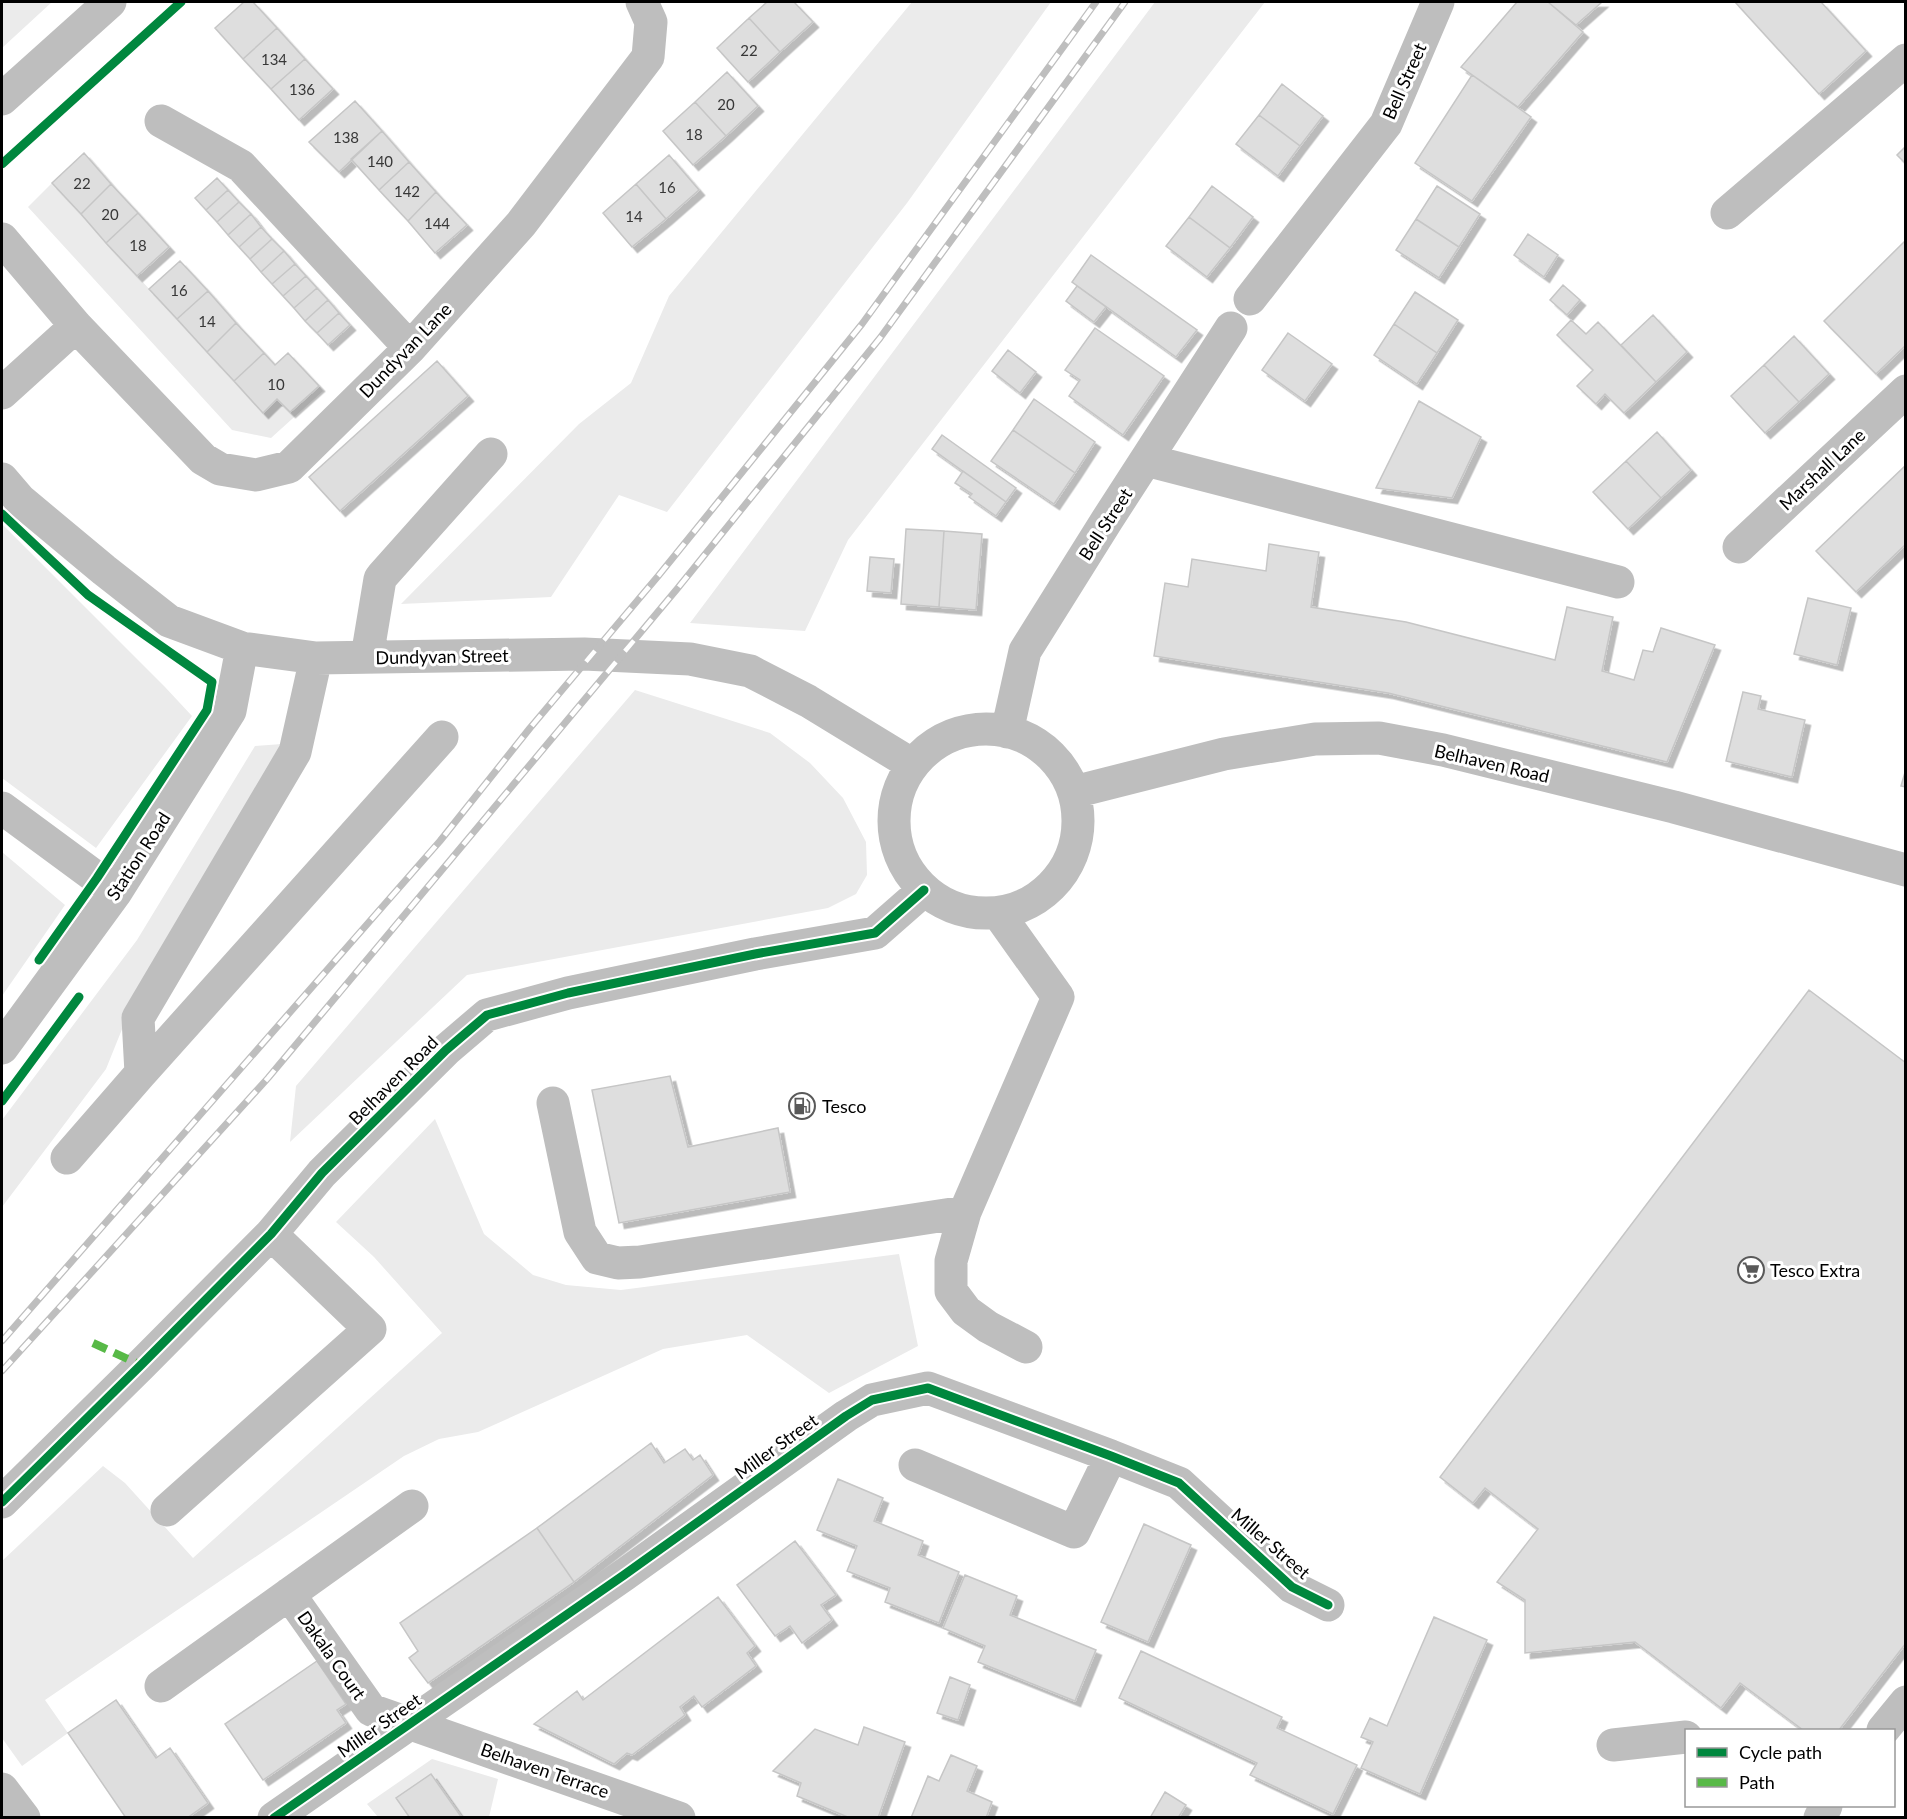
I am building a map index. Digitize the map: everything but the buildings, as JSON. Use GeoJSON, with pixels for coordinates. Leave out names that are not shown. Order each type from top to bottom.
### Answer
{"type":"FeatureCollection","features":[{"type":"Feature","properties":{"kind":"street"},"geometry":{"type":"LineString","coordinates":[[2,99],[110,2]]}},
{"type":"Feature","properties":{"kind":"street","name":"Dundyvan Lane"},"geometry":{"type":"LineString","coordinates":[[2,239],[76,326],[203,459],[220,469],[256,475],[288,467],[410,348],[521,224],[648,57],[651,22],[642,2]]}},
{"type":"Feature","properties":{"kind":"street","name":"Bell Street"},"geometry":{"type":"LineString","coordinates":[[1250,299],[1386,124],[1438,2]]}},
{"type":"Feature","properties":{"kind":"street"},"geometry":{"type":"LineString","coordinates":[[1727,213],[1905,60]]}},
{"type":"Feature","properties":{"kind":"street"},"geometry":{"type":"LineString","coordinates":[[161,121],[241,166],[410,348]]}},
{"type":"Feature","properties":{"kind":"street"},"geometry":{"type":"LineString","coordinates":[[2,393],[76,326]]}},
{"type":"Feature","properties":{"kind":"street","name":"Bell Street"},"geometry":{"type":"LineString","coordinates":[[1007,732],[1025,651],[1232,328]]}},
{"type":"Feature","properties":{"kind":"street","name":"Marshall Lane"},"geometry":{"type":"LineString","coordinates":[[1739,547],[1905,391]]}},
{"type":"Feature","properties":{"kind":"street"},"geometry":{"type":"LineString","coordinates":[[367,657],[380,579],[491,454]]}},
{"type":"Feature","properties":{"kind":"street"},"geometry":{"type":"LineString","coordinates":[[1146,460],[1618,582]]}},
{"type":"Feature","properties":{"kind":"street","name":"Dundyvan Street"},"geometry":{"type":"LineString","coordinates":[[2,479],[20,500],[169,621],[242,648],[315,658],[585,654],[690,659],[750,671],[807,701],[913,765]]}},
{"type":"Feature","properties":{"kind":"street","name":"Station Road"},"geometry":{"type":"LineString","coordinates":[[2,1048],[116,892],[230,711],[242,648]]}},
{"type":"Feature","properties":{"kind":"street"},"geometry":{"type":"LineString","coordinates":[[141,1073],[138,1018],[295,752],[315,658]]}},
{"type":"Feature","properties":{"kind":"street"},"geometry":{"type":"LineString","coordinates":[[981,729],[1007,732],[1024,737],[1041,747],[1060,767],[1074,792],[1078,814],[1077,838],[1070,860],[1058,879],[1041,896],[1021,907],[998,913],[978,914],[959,910],[941,902],[924,890],[907,868],[897,843],[895,824],[897,789],[913,765],[932,747],[955,734],[981,729]]}},
{"type":"Feature","properties":{"kind":"street"},"geometry":{"type":"LineString","coordinates":[[67,1158],[441,737]]}},
{"type":"Feature","properties":{"kind":"street","name":"Belhaven Road"},"geometry":{"type":"LineString","coordinates":[[1074,792],[1224,754],[1315,739],[1379,738],[1443,750],[1663,804],[1905,870]]}},
{"type":"Feature","properties":{"kind":"street"},"geometry":{"type":"LineString","coordinates":[[2,808],[116,892]]}},
{"type":"Feature","properties":{"kind":"street","name":"Belhaven Road"},"geometry":{"type":"LineString","coordinates":[[2,1502],[271,1234],[322,1173],[446,1050],[487,1016],[568,993],[731,959],[875,933],[924,890]]}},
{"type":"Feature","properties":{"kind":"street"},"geometry":{"type":"LineString","coordinates":[[998,913],[1058,997],[965,1212],[951,1261],[951,1290],[966,1311],[988,1327],[1026,1347]]}},
{"type":"Feature","properties":{"kind":"street"},"geometry":{"type":"LineString","coordinates":[[553,1103],[580,1232],[597,1258],[618,1263],[640,1262],[965,1212]]}},
{"type":"Feature","properties":{"kind":"street"},"geometry":{"type":"LineString","coordinates":[[167,1510],[370,1329],[271,1234]]}},
{"type":"Feature","properties":{"kind":"street","name":"Miller Street"},"geometry":{"type":"LineString","coordinates":[[274,1818],[624,1575],[846,1416],[873,1400],[928,1388],[1179,1483],[1292,1587],[1328,1605]]}},
{"type":"Feature","properties":{"kind":"street"},"geometry":{"type":"LineString","coordinates":[[915,1465],[1074,1532],[1111,1456]]}},
{"type":"Feature","properties":{"kind":"street","name":"Dakala Court"},"geometry":{"type":"LineString","coordinates":[[161,1686],[412,1506]]}},
{"type":"Feature","properties":{"kind":"street","name":"Dakala Court"},"geometry":{"type":"LineString","coordinates":[[290,1594],[371,1710],[412,1723]]}},
{"type":"Feature","properties":{"kind":"street"},"geometry":{"type":"LineString","coordinates":[[1885,1729],[1905,1702]]}},
{"type":"Feature","properties":{"kind":"street","name":"Belhaven Terrace"},"geometry":{"type":"LineString","coordinates":[[412,1723],[679,1818]]}},
{"type":"Feature","properties":{"kind":"street"},"geometry":{"type":"LineString","coordinates":[[1613,1746],[1685,1737]]}},
{"type":"Feature","properties":{"kind":"street"},"geometry":{"type":"LineString","coordinates":[[2,1789],[24,1818]]}},
{"type":"Feature","properties":{"kind":"shaded area"},"geometry":{"type":"Polygon","coordinates":[[[2,2],[52,2],[2,48],[2,2]]]}},
{"type":"Feature","properties":{"kind":"shaded area"},"geometry":{"type":"Polygon","coordinates":[[[912,2],[1051,2],[907,203],[667,512],[619,495],[551,597],[401,604],[579,424],[631,383],[669,296],[912,2]]]}},
{"type":"Feature","properties":{"kind":"shaded area"},"geometry":{"type":"Polygon","coordinates":[[[1155,2],[1265,2],[848,540],[805,631],[690,623],[1155,2]]]}},
{"type":"Feature","properties":{"kind":"shaded area"},"geometry":{"type":"Polygon","coordinates":[[[52,183],[262,412],[277,399],[290,412],[319,386],[323,391],[271,438],[232,430],[28,207],[52,183]]]}},
{"type":"Feature","properties":{"kind":"shaded area"},"geometry":{"type":"Polygon","coordinates":[[[2,524],[192,716],[96,848],[2,778],[2,524]]]}},
{"type":"Feature","properties":{"kind":"shaded area"},"geometry":{"type":"Polygon","coordinates":[[[635,690],[770,733],[810,763],[843,798],[866,842],[867,875],[856,894],[828,908],[467,975],[290,1142],[296,1086],[635,690]]]}},
{"type":"Feature","properties":{"kind":"shaded area"},"geometry":{"type":"Polygon","coordinates":[[[282,744],[141,982],[106,1069],[2,1207],[2,1120],[137,940],[255,746],[282,744]]]}},
{"type":"Feature","properties":{"kind":"shaded area"},"geometry":{"type":"Polygon","coordinates":[[[2,852],[65,905],[2,996],[2,852]]]}},
{"type":"Feature","properties":{"kind":"shaded area"},"geometry":{"type":"Polygon","coordinates":[[[435,1119],[484,1234],[533,1275],[566,1285],[621,1290],[899,1254],[918,1346],[829,1393],[747,1335],[663,1349],[478,1432],[439,1439],[404,1456],[45,1700],[68,1733],[22,1766],[2,1738],[2,1561],[103,1466],[125,1483],[193,1558],[442,1333],[374,1257],[336,1222],[435,1119]]]}},
{"type":"Feature","properties":{"kind":"shaded area"},"geometry":{"type":"Polygon","coordinates":[[[432,1759],[498,1779],[489,1817],[378,1817],[367,1804],[432,1759]]]}},
{"type":"Feature","properties":{"kind":"railway"},"geometry":{"type":"LineString","coordinates":[[2,1341],[440,841],[530,728],[659,575],[862,324],[1096,2]]}},
{"type":"Feature","properties":{"kind":"railway"},"geometry":{"type":"LineString","coordinates":[[2,1371],[268,1078],[677,589],[880,338],[1125,2]]}},
{"type":"Feature","properties":{"kind":"marked path"},"geometry":{"type":"LineString","coordinates":[[93,1343],[141,1365]]}},
{"type":"Feature","properties":{"kind":"cycle path"},"geometry":{"type":"LineString","coordinates":[[2,164],[181,2]]}},
{"type":"Feature","properties":{"kind":"cycle path"},"geometry":{"type":"LineString","coordinates":[[2,514],[88,595],[212,682],[207,710],[97,878],[39,960]]}},
{"type":"Feature","properties":{"kind":"cycle path"},"geometry":{"type":"LineString","coordinates":[[2,1502],[271,1234],[322,1173],[446,1050],[487,1015],[568,993],[755,954],[875,933],[924,890]]}},
{"type":"Feature","properties":{"kind":"cycle path"},"geometry":{"type":"LineString","coordinates":[[2,1101],[79,997]]}},
{"type":"Feature","properties":{"kind":"cycle path"},"geometry":{"type":"LineString","coordinates":[[274,1818],[624,1575],[846,1416],[872,1400],[928,1388],[1179,1483],[1292,1587],[1328,1605]]}},
{"type":"Feature","properties":{"kind":"place","name":"Tesco"},"geometry":{"type":"Point","coordinates":[802,1106]}},
{"type":"Feature","properties":{"kind":"place","name":"Tesco Extra"},"geometry":{"type":"Point","coordinates":[1751,1270]}}]}
